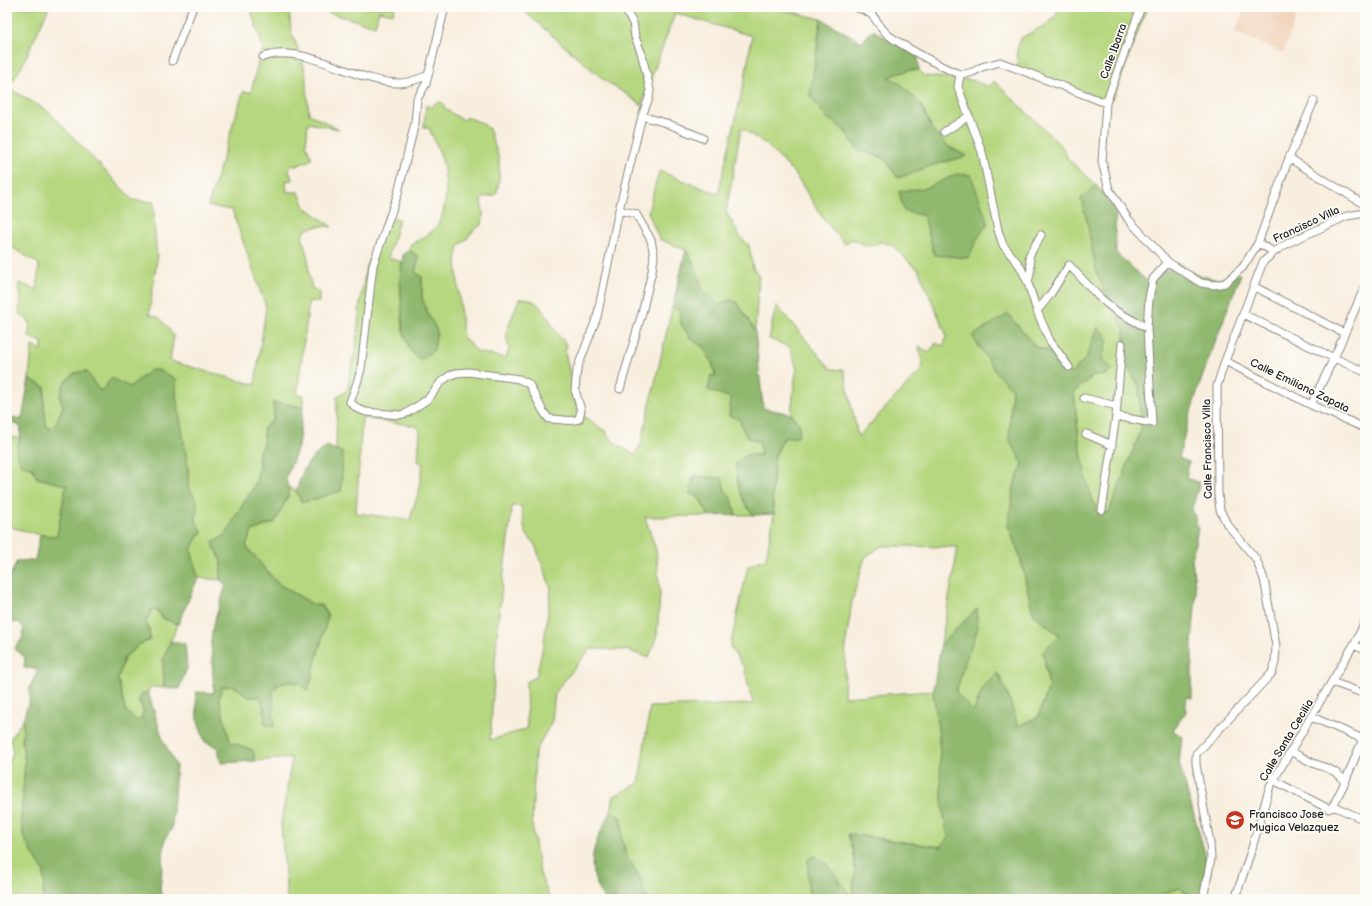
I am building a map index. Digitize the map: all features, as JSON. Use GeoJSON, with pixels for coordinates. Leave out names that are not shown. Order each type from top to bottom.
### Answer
{"type":"FeatureCollection","features":[{"type":"Feature","properties":{"kind":"street"},"geometry":{"type":"LineString","coordinates":[[172,61],[193,7]]}},
{"type":"Feature","properties":{"kind":"street"},"geometry":{"type":"LineString","coordinates":[[445,7],[426,84],[422,88],[417,99],[415,123],[398,193],[373,265],[361,369],[358,383],[350,402],[358,409],[366,412],[400,415],[407,413],[428,399],[441,382],[449,376],[456,372],[468,372],[519,379],[530,384],[543,411],[549,419],[574,421],[579,418],[581,410],[575,390],[577,369],[597,317],[619,210],[642,116],[649,98],[650,90],[632,23],[627,13],[621,7]]}},
{"type":"Feature","properties":{"kind":"street"},"geometry":{"type":"LineString","coordinates":[[854,7],[872,14],[887,33],[925,58],[960,74],[973,73],[982,67],[1000,62],[1106,103]]}},
{"type":"Feature","properties":{"kind":"street","name":"Calle Ibarra"},"geometry":{"type":"LineString","coordinates":[[1141,7],[1106,103],[1102,162],[1109,189],[1128,219],[1168,262],[1201,284],[1214,285],[1225,283],[1243,267],[1258,243]]}},
{"type":"Feature","properties":{"kind":"street"},"geometry":{"type":"LineString","coordinates":[[262,57],[271,54],[293,54],[311,58],[370,78],[388,82],[401,83],[428,76]]}},
{"type":"Feature","properties":{"kind":"street"},"geometry":{"type":"LineString","coordinates":[[960,74],[958,87],[982,152],[998,230],[1003,245],[1020,266],[1050,342],[1069,367]]}},
{"type":"Feature","properties":{"kind":"street"},"geometry":{"type":"LineString","coordinates":[[1258,243],[1289,158],[1314,101]]}},
{"type":"Feature","properties":{"kind":"street"},"geometry":{"type":"LineString","coordinates":[[642,116],[666,122],[703,138]]}},
{"type":"Feature","properties":{"kind":"street"},"geometry":{"type":"LineString","coordinates":[[944,132],[969,116]]}},
{"type":"Feature","properties":{"kind":"street"},"geometry":{"type":"LineString","coordinates":[[1289,158],[1365,204]]}},
{"type":"Feature","properties":{"kind":"street"},"geometry":{"type":"LineString","coordinates":[[619,210],[636,214],[652,240],[654,256],[642,313],[620,389]]}},
{"type":"Feature","properties":{"kind":"street","name":"Francisco Villa"},"geometry":{"type":"LineString","coordinates":[[1258,243],[1274,252],[1288,243],[1347,216],[1365,213]]}},
{"type":"Feature","properties":{"kind":"street"},"geometry":{"type":"LineString","coordinates":[[1028,283],[1031,268],[1029,256],[1041,235]]}},
{"type":"Feature","properties":{"kind":"street","name":"Calle Francisco Villa"},"geometry":{"type":"LineString","coordinates":[[1203,899],[1211,859],[1210,843],[1196,764],[1196,754],[1272,673],[1275,662],[1276,646],[1264,579],[1256,559],[1227,524],[1220,510],[1218,494],[1217,386],[1263,262],[1274,252]]}},
{"type":"Feature","properties":{"kind":"street"},"geometry":{"type":"LineString","coordinates":[[1116,416],[1152,423],[1147,328],[1149,298],[1153,279],[1168,262]]}},
{"type":"Feature","properties":{"kind":"street"},"geometry":{"type":"LineString","coordinates":[[1037,311],[1050,295],[1069,265],[1099,297],[1116,311],[1147,328]]}},
{"type":"Feature","properties":{"kind":"street"},"geometry":{"type":"LineString","coordinates":[[1253,286],[1344,333]]}},
{"type":"Feature","properties":{"kind":"street"},"geometry":{"type":"LineString","coordinates":[[1311,405],[1364,291]]}},
{"type":"Feature","properties":{"kind":"street"},"geometry":{"type":"LineString","coordinates":[[1243,314],[1365,372]]}},
{"type":"Feature","properties":{"kind":"street"},"geometry":{"type":"LineString","coordinates":[[1102,510],[1116,416],[1122,344]]}},
{"type":"Feature","properties":{"kind":"street","name":"Calle Emiliano Zapata"},"geometry":{"type":"LineString","coordinates":[[1225,362],[1311,405],[1365,428]]}},
{"type":"Feature","properties":{"kind":"street"},"geometry":{"type":"LineString","coordinates":[[1084,398],[1117,406]]}},
{"type":"Feature","properties":{"kind":"street"},"geometry":{"type":"LineString","coordinates":[[1086,434],[1112,445]]}},
{"type":"Feature","properties":{"kind":"street","name":"Calle Santa Cecilia"},"geometry":{"type":"LineString","coordinates":[[1235,899],[1270,786],[1354,645],[1365,622]]}},
{"type":"Feature","properties":{"kind":"street"},"geometry":{"type":"LineString","coordinates":[[1354,645],[1365,650]]}},
{"type":"Feature","properties":{"kind":"street"},"geometry":{"type":"LineString","coordinates":[[1332,682],[1365,694]]}},
{"type":"Feature","properties":{"kind":"street"},"geometry":{"type":"LineString","coordinates":[[1273,780],[1329,809],[1333,806],[1364,738],[1312,717]]}},
{"type":"Feature","properties":{"kind":"street"},"geometry":{"type":"LineString","coordinates":[[1290,751],[1313,763],[1338,773],[1348,773]]}},
{"type":"Feature","properties":{"kind":"street"},"geometry":{"type":"LineString","coordinates":[[1338,773],[1345,782]]}},
{"type":"Feature","properties":{"kind":"street"},"geometry":{"type":"LineString","coordinates":[[1333,806],[1365,820]]}},
{"type":"Feature","properties":{"kind":"shaded area"},"geometry":{"type":"Polygon","coordinates":[[[1245,7],[1300,7],[1283,53],[1235,32],[1245,7]]]}},
{"type":"Feature","properties":{"kind":"green space"},"geometry":{"type":"Polygon","coordinates":[[[7,7],[49,7],[22,66],[8,88],[48,111],[133,200],[154,202],[157,259],[149,314],[160,318],[174,336],[170,361],[255,385],[266,307],[232,210],[208,206],[243,92],[251,92],[263,48],[250,7],[289,7],[291,32],[301,56],[305,71],[309,114],[339,129],[308,123],[306,145],[312,159],[297,166],[291,165],[289,172],[293,180],[286,181],[287,192],[299,192],[305,207],[332,227],[319,226],[307,229],[302,236],[308,259],[312,288],[319,292],[319,302],[309,301],[297,395],[303,395],[303,407],[273,403],[274,419],[264,428],[263,446],[259,452],[259,469],[255,485],[235,517],[230,528],[223,537],[217,551],[221,562],[220,580],[198,578],[191,550],[202,531],[196,522],[196,501],[188,487],[188,466],[176,395],[176,379],[144,375],[130,387],[99,390],[60,397],[63,407],[56,423],[50,429],[46,426],[44,404],[45,387],[29,379],[32,346],[42,350],[42,342],[29,337],[30,322],[19,313],[21,300],[19,283],[37,290],[39,264],[7,244],[7,7]]]}},
{"type":"Feature","properties":{"kind":"green space"},"geometry":{"type":"Polygon","coordinates":[[[309,7],[395,7],[393,14],[379,11],[375,26],[309,7]]]}},
{"type":"Feature","properties":{"kind":"green space"},"geometry":{"type":"Polygon","coordinates":[[[519,7],[771,7],[821,19],[810,96],[827,117],[844,130],[858,150],[884,158],[898,178],[933,165],[966,156],[949,147],[934,132],[920,103],[887,77],[910,70],[919,70],[925,76],[972,80],[989,87],[994,81],[1063,148],[1068,159],[1096,185],[1081,199],[1111,308],[1124,327],[1125,363],[1139,386],[1141,430],[1109,512],[1098,515],[1087,483],[1079,441],[1074,392],[1093,376],[1104,375],[1113,371],[1102,358],[1108,338],[1098,328],[1086,358],[1071,374],[1054,353],[1036,347],[1008,314],[997,374],[1012,389],[1009,439],[1023,464],[1015,482],[1008,525],[1020,556],[1033,614],[1059,635],[1043,652],[1049,686],[1038,717],[1018,726],[1009,698],[998,673],[984,685],[974,711],[956,693],[977,609],[941,644],[958,547],[882,546],[865,557],[852,601],[846,643],[844,697],[933,691],[939,731],[943,800],[948,837],[941,847],[848,834],[854,853],[855,873],[852,899],[827,863],[808,888],[811,899],[649,899],[645,895],[640,877],[628,859],[622,840],[622,818],[611,812],[614,796],[639,783],[650,707],[753,704],[744,667],[730,647],[748,566],[766,558],[774,514],[772,497],[775,455],[784,438],[800,425],[791,414],[797,369],[790,347],[769,339],[776,305],[831,369],[844,370],[858,437],[923,368],[919,346],[929,353],[936,343],[943,346],[947,336],[918,269],[892,245],[882,242],[868,246],[852,239],[845,244],[824,220],[795,174],[766,144],[741,128],[726,212],[741,238],[749,245],[753,268],[759,276],[755,331],[737,302],[730,300],[719,305],[702,288],[695,266],[686,250],[659,239],[648,212],[659,171],[718,194],[745,78],[752,36],[675,13],[641,106],[639,103],[603,79],[519,7]]]}},
{"type":"Feature","properties":{"kind":"green space"},"geometry":{"type":"Polygon","coordinates":[[[1057,7],[1147,7],[1114,97],[1106,103],[1018,69],[1017,50],[1021,38],[1049,23],[1057,14],[1057,7]]]}},
{"type":"Feature","properties":{"kind":"green space"},"geometry":{"type":"Polygon","coordinates":[[[821,19],[862,42],[873,30],[918,57],[919,70],[910,70],[888,77],[899,82],[920,103],[934,132],[949,147],[967,156],[933,165],[898,178],[884,158],[858,150],[844,130],[827,118],[810,96],[821,19]]]}},
{"type":"Feature","properties":{"kind":"green space"},"geometry":{"type":"Polygon","coordinates":[[[440,102],[444,104],[445,109],[461,119],[464,120],[467,117],[482,123],[489,129],[499,158],[499,181],[497,192],[494,196],[483,198],[481,202],[483,215],[482,225],[475,229],[465,241],[459,245],[456,262],[463,337],[477,352],[506,358],[509,349],[506,333],[519,299],[533,301],[543,310],[567,346],[565,352],[572,391],[578,412],[605,431],[615,443],[635,455],[641,444],[672,308],[679,310],[681,324],[691,339],[703,347],[712,363],[716,377],[711,375],[731,398],[747,438],[760,442],[761,455],[746,455],[743,501],[753,515],[736,515],[732,500],[725,490],[693,476],[690,494],[699,497],[709,516],[645,517],[656,550],[660,595],[657,635],[649,658],[626,650],[590,649],[555,692],[552,721],[535,752],[532,825],[540,874],[550,899],[287,899],[281,824],[292,758],[255,761],[252,750],[230,742],[219,698],[222,687],[230,686],[237,688],[249,697],[260,696],[264,708],[265,724],[273,727],[273,691],[279,684],[290,682],[299,683],[307,690],[314,605],[277,583],[246,546],[252,531],[275,522],[289,494],[288,487],[296,491],[302,503],[343,453],[336,450],[337,396],[347,391],[356,349],[360,302],[366,268],[381,231],[385,215],[399,219],[388,258],[402,262],[400,279],[403,331],[410,350],[437,331],[422,298],[422,277],[415,272],[419,257],[409,250],[411,244],[425,237],[434,230],[444,210],[446,190],[442,159],[429,128],[424,128],[426,105],[432,108],[434,104],[440,102]],[[362,418],[356,513],[410,520],[419,492],[423,464],[418,461],[420,430],[416,426],[362,418]],[[512,506],[498,620],[490,740],[527,729],[526,682],[536,677],[544,642],[551,588],[535,545],[525,532],[521,506],[512,506]]]}},
{"type":"Feature","properties":{"kind":"green space"},"geometry":{"type":"Polygon","coordinates":[[[957,174],[971,175],[988,223],[979,236],[968,258],[934,255],[924,216],[904,211],[899,191],[926,188],[957,174]]]}},
{"type":"Feature","properties":{"kind":"green space"},"geometry":{"type":"Polygon","coordinates":[[[1096,185],[1115,208],[1116,253],[1148,282],[1179,263],[1190,272],[1217,280],[1241,274],[1191,411],[1179,458],[1189,462],[1186,478],[1200,483],[1192,508],[1198,528],[1192,559],[1196,593],[1192,643],[1192,698],[1186,697],[1186,712],[1173,730],[1182,737],[1179,763],[1206,857],[1205,873],[1198,899],[1193,899],[1180,888],[1159,894],[1158,899],[811,899],[808,888],[808,859],[815,856],[827,863],[852,898],[855,873],[854,853],[848,834],[941,847],[948,837],[941,789],[939,736],[933,691],[941,644],[977,609],[977,631],[964,665],[956,693],[974,711],[984,685],[998,673],[1009,698],[1018,726],[1038,717],[1049,686],[1043,652],[1059,635],[1033,614],[1020,556],[1008,525],[1015,482],[1023,464],[1009,439],[1012,389],[997,374],[972,336],[1008,314],[1036,347],[1054,353],[1071,374],[1086,358],[1098,327],[1108,338],[1102,358],[1113,371],[1104,375],[1093,376],[1074,392],[1079,441],[1087,483],[1098,515],[1109,512],[1141,430],[1139,386],[1125,363],[1124,327],[1111,308],[1096,271],[1087,221],[1081,199],[1096,185]]]}},
{"type":"Feature","properties":{"kind":"green space"},"geometry":{"type":"Polygon","coordinates":[[[409,250],[419,257],[415,272],[422,277],[422,298],[437,331],[434,350],[420,361],[410,350],[403,331],[400,279],[403,255],[409,250]]]}},
{"type":"Feature","properties":{"kind":"green space"},"geometry":{"type":"Polygon","coordinates":[[[686,250],[695,266],[702,288],[719,305],[730,300],[737,302],[755,331],[763,408],[791,414],[800,425],[798,437],[784,438],[775,455],[772,497],[774,514],[753,515],[742,496],[738,485],[736,463],[746,455],[761,455],[760,442],[747,438],[739,419],[729,416],[731,398],[708,390],[711,375],[716,376],[712,363],[703,347],[691,339],[681,324],[679,310],[672,308],[686,250]]]}},
{"type":"Feature","properties":{"kind":"green space"},"geometry":{"type":"Polygon","coordinates":[[[151,370],[158,370],[176,379],[176,395],[188,466],[188,487],[197,501],[196,522],[202,531],[191,550],[198,578],[178,624],[161,618],[159,612],[152,609],[146,623],[149,628],[150,640],[140,644],[124,658],[118,679],[125,710],[137,721],[142,718],[143,710],[139,701],[142,694],[148,692],[163,740],[176,766],[172,828],[165,839],[160,889],[162,899],[43,899],[44,872],[24,839],[21,820],[25,762],[22,743],[23,719],[30,699],[30,687],[38,669],[24,668],[25,657],[14,649],[22,639],[24,628],[19,622],[10,623],[7,621],[7,583],[17,561],[35,560],[40,535],[57,536],[66,485],[37,478],[32,467],[21,465],[16,451],[20,439],[21,427],[8,420],[8,416],[22,419],[29,379],[45,387],[44,404],[46,426],[50,429],[56,423],[63,407],[60,397],[63,385],[74,373],[86,371],[99,390],[103,390],[111,378],[130,387],[151,370]]]}},
{"type":"Feature","properties":{"kind":"green space"},"geometry":{"type":"Polygon","coordinates":[[[273,402],[303,407],[298,447],[286,478],[289,494],[275,522],[252,531],[246,546],[277,583],[314,605],[321,605],[328,616],[308,691],[299,683],[290,682],[279,684],[273,691],[274,727],[265,724],[264,708],[260,696],[249,697],[235,687],[222,687],[219,698],[230,742],[253,750],[255,761],[221,763],[217,747],[205,742],[197,719],[196,692],[214,693],[211,642],[213,626],[226,585],[220,580],[220,559],[214,548],[213,541],[223,537],[230,528],[235,517],[255,485],[259,469],[259,452],[263,446],[264,428],[274,419],[273,402]]]}},
{"type":"Feature","properties":{"kind":"green space"},"geometry":{"type":"Polygon","coordinates":[[[10,436],[20,439],[16,451],[32,467],[37,478],[66,485],[57,536],[40,535],[7,526],[7,437],[10,436]]]}},
{"type":"Feature","properties":{"kind":"green space"},"geometry":{"type":"Polygon","coordinates":[[[327,446],[343,453],[341,491],[302,503],[296,491],[304,471],[314,456],[327,446]]]}},
{"type":"Feature","properties":{"kind":"green space"},"geometry":{"type":"Polygon","coordinates":[[[693,476],[722,478],[725,490],[732,500],[736,515],[709,516],[699,497],[690,494],[693,476]]]}},
{"type":"Feature","properties":{"kind":"green space"},"geometry":{"type":"Polygon","coordinates":[[[152,609],[159,612],[161,618],[178,624],[163,660],[164,688],[151,687],[148,692],[142,694],[139,701],[143,710],[142,718],[137,721],[125,710],[118,679],[124,658],[140,644],[150,640],[149,628],[146,623],[152,609]]]}},
{"type":"Feature","properties":{"kind":"green space"},"geometry":{"type":"Polygon","coordinates":[[[170,642],[185,644],[187,668],[179,689],[164,688],[163,660],[170,642]]]}},
{"type":"Feature","properties":{"kind":"green space"},"geometry":{"type":"Polygon","coordinates":[[[23,719],[22,743],[25,762],[21,820],[24,839],[44,872],[43,899],[7,899],[7,765],[13,753],[10,739],[23,719]]]}},
{"type":"Feature","properties":{"kind":"green space"},"geometry":{"type":"Polygon","coordinates":[[[611,812],[622,818],[622,840],[628,859],[640,877],[645,895],[649,899],[604,899],[596,883],[592,865],[594,849],[611,812]]]}},
{"type":"Feature","properties":{"kind":"green space"},"geometry":{"type":"Polygon","coordinates":[[[1180,888],[1193,899],[1158,899],[1159,894],[1180,888]]]}},
{"type":"Feature","properties":{"kind":"place","name":"Francisco Jose Mugica Velazquez"},"geometry":{"type":"Point","coordinates":[1235,820]}}]}
